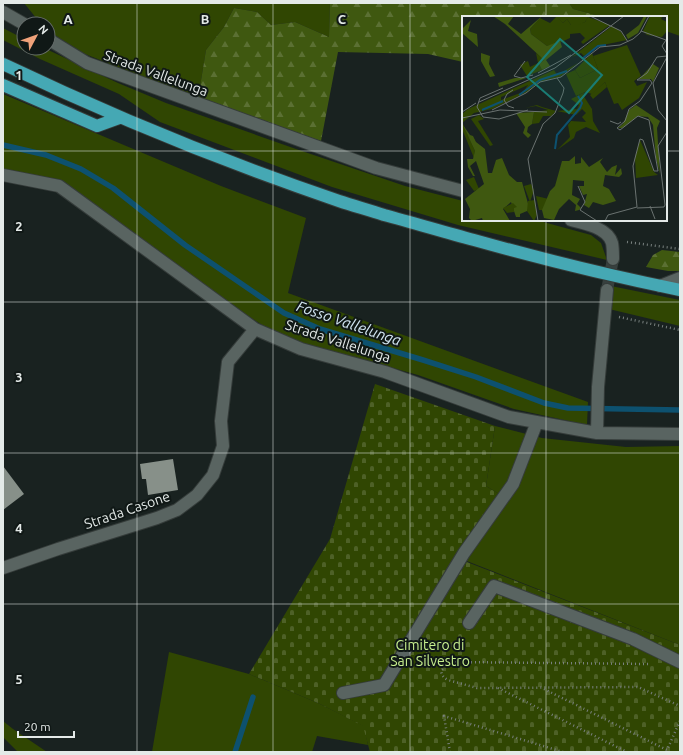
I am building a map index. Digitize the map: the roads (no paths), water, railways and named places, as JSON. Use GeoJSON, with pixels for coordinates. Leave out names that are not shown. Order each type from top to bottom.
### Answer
{"type":"FeatureCollection","features":[{"type":"Feature","properties":{"kind":"highway"},"geometry":{"type":"LineString","coordinates":[[3,64],[119,118],[340,202],[547,260],[680,290]]}},
{"type":"Feature","properties":{"kind":"highway"},"geometry":{"type":"LineString","coordinates":[[3,85],[97,126],[119,118]]}},
{"type":"Feature","properties":{"kind":"street"},"geometry":{"type":"LineString","coordinates":[[3,12],[16,19]]}},
{"type":"Feature","properties":{"kind":"street","name":"Strada Vallelunga"},"geometry":{"type":"LineString","coordinates":[[56,44],[94,66],[376,168],[462,191]]}},
{"type":"Feature","properties":{"kind":"street","name":"Strada Vallelunga"},"geometry":{"type":"LineString","coordinates":[[3,175],[59,186],[255,328],[301,349],[385,372],[509,416],[597,433],[680,434]]}},
{"type":"Feature","properties":{"kind":"street"},"geometry":{"type":"LineString","coordinates":[[574,221],[592,226],[607,233],[612,241],[613,259]]}},
{"type":"Feature","properties":{"kind":"street"},"geometry":{"type":"LineString","coordinates":[[660,286],[680,278]]}},
{"type":"Feature","properties":{"kind":"street"},"geometry":{"type":"LineString","coordinates":[[597,433],[598,387],[607,290]]}},
{"type":"Feature","properties":{"kind":"street","name":"Strada Casone"},"geometry":{"type":"LineString","coordinates":[[3,568],[157,518],[178,510],[197,495],[212,475],[223,446],[221,421],[228,362],[255,328]]}},
{"type":"Feature","properties":{"kind":"street"},"geometry":{"type":"LineString","coordinates":[[342,692],[384,685],[464,553],[513,484],[537,422]]}},
{"type":"Feature","properties":{"kind":"street"},"geometry":{"type":"LineString","coordinates":[[470,623],[494,586],[633,640],[680,662]]}},
{"type":"Feature","properties":{"kind":"waterway","name":"Fosso Vallelunga"},"geometry":{"type":"LineString","coordinates":[[3,145],[46,155],[81,169],[113,188],[185,245],[284,313],[320,329],[476,377],[544,403],[568,408],[680,410]]}},
{"type":"Feature","properties":{"kind":"waterway"},"geometry":{"type":"LineString","coordinates":[[235,752],[253,697]]}},
{"type":"Feature","properties":{"kind":"tunnel"},"geometry":{"type":"LineString","coordinates":[[607,290],[613,259]]}},
{"type":"Feature","properties":{"kind":"park label","name":"Cimitero di San Silvestro"},"geometry":{"type":"Point","coordinates":[430,654]}}]}
